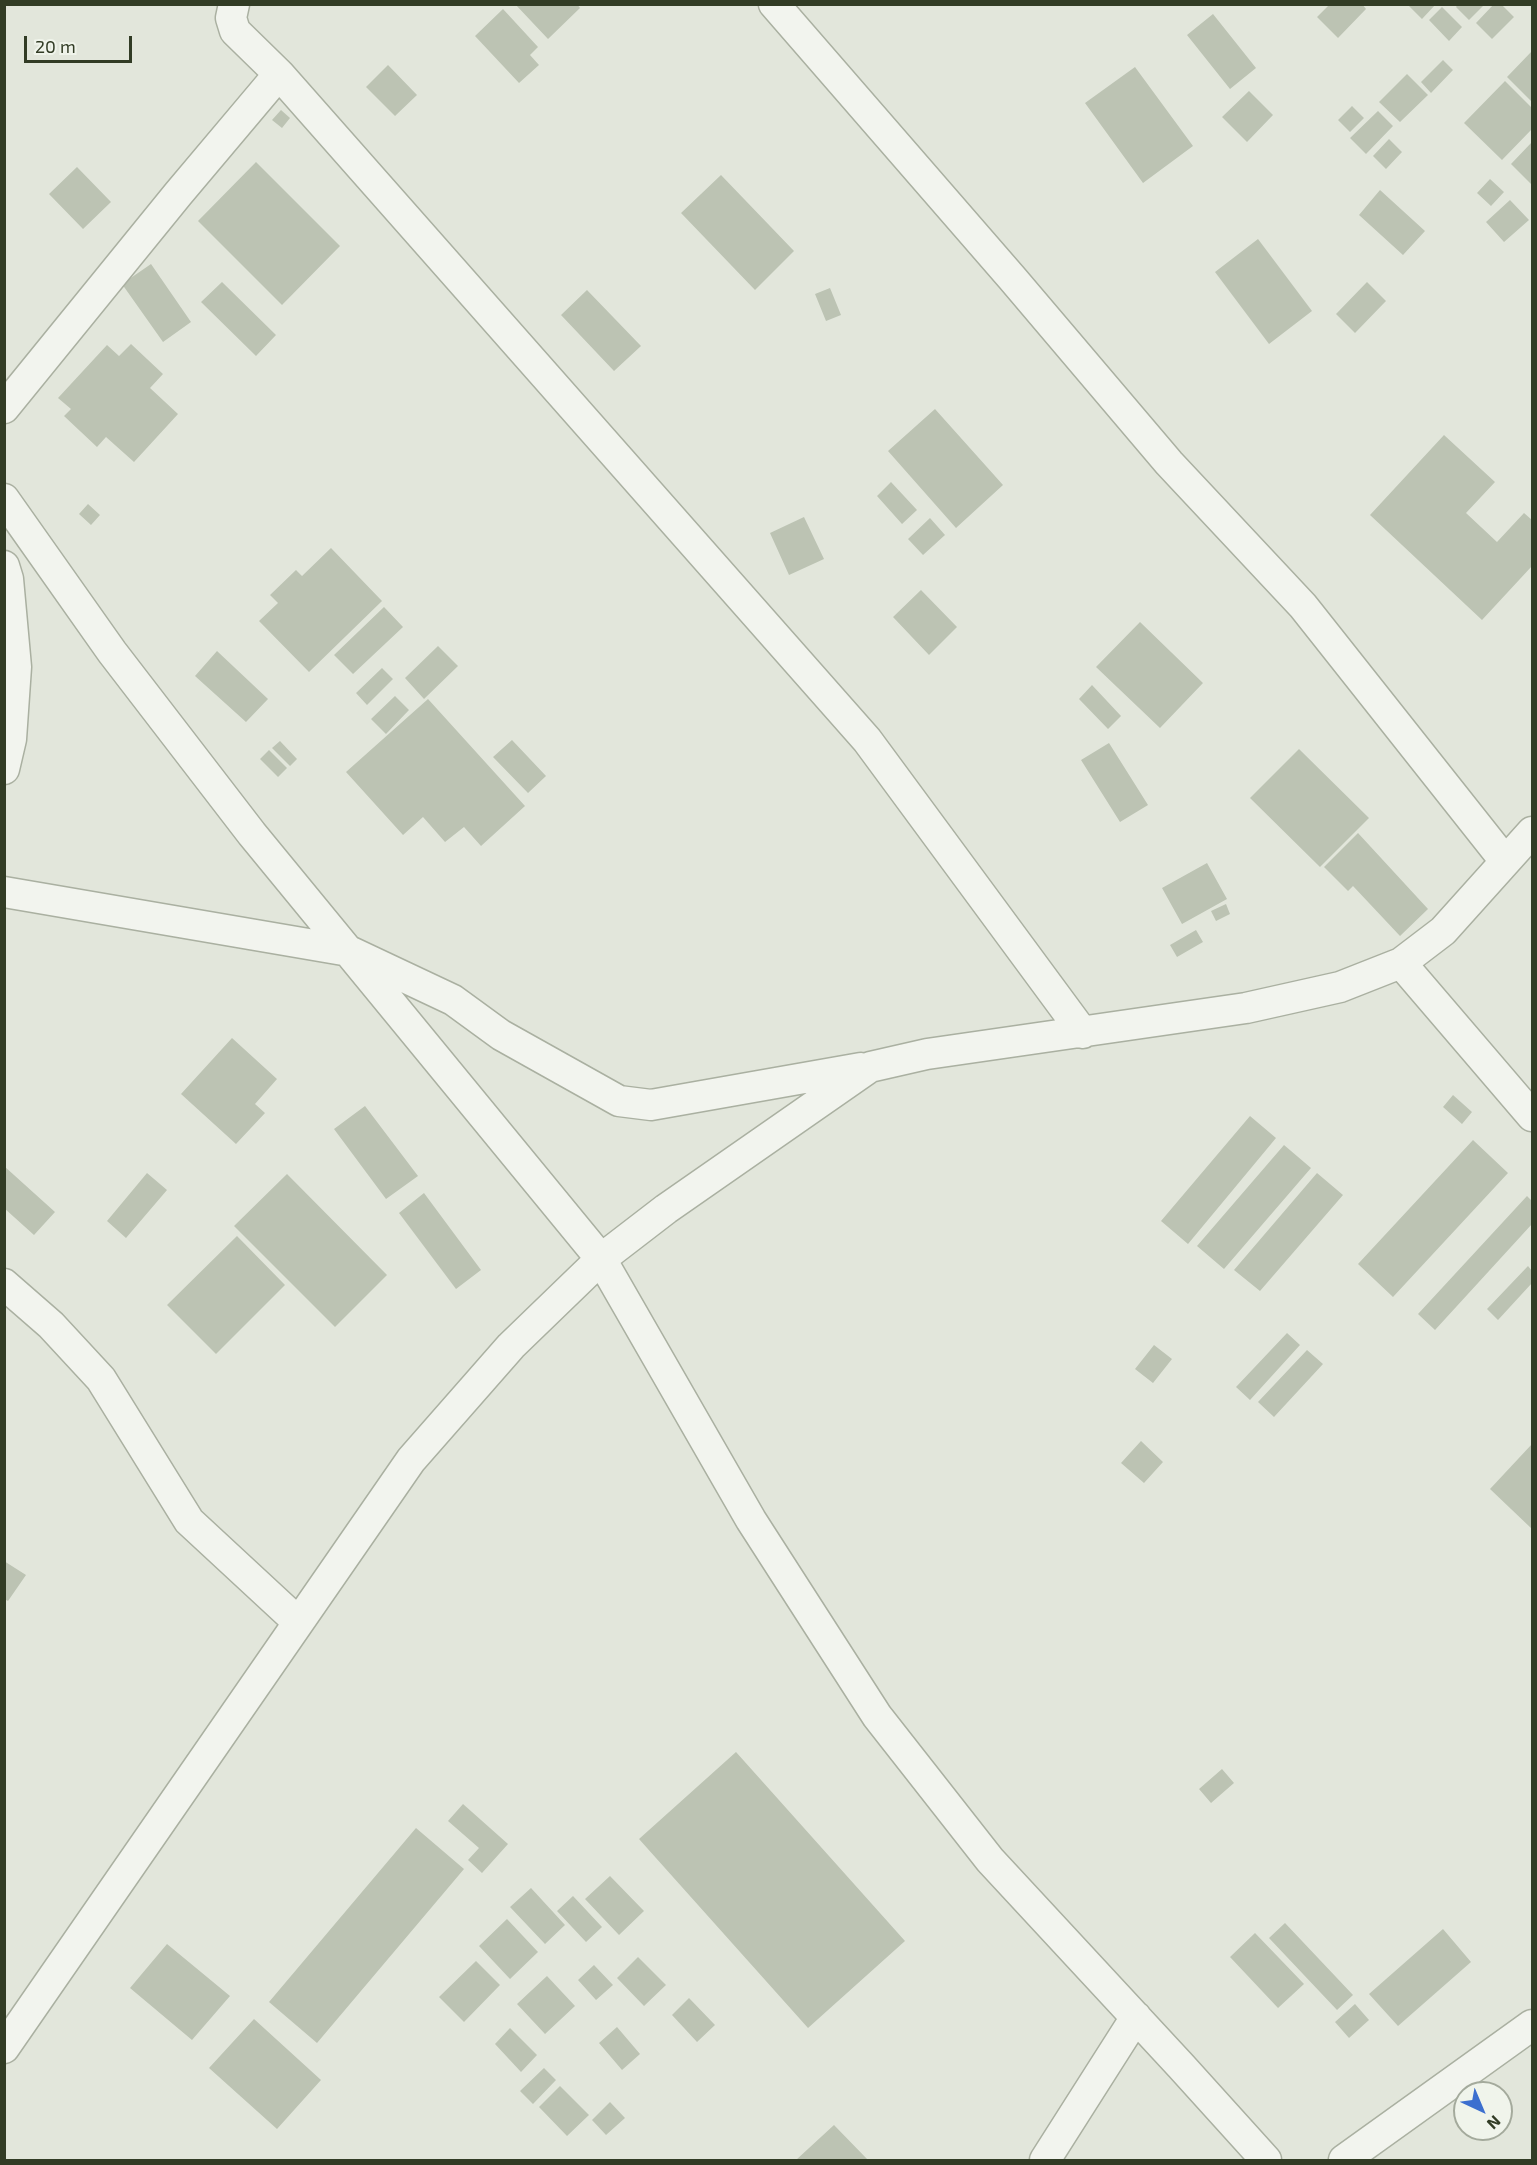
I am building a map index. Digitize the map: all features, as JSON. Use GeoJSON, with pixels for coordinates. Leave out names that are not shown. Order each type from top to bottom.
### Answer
{"type":"FeatureCollection","features":[{"type":"Feature","properties":{"kind":"street"},"geometry":{"type":"LineString","coordinates":[[234,4],[231,18],[235,31],[279,74],[867,740],[1083,1033]]}},
{"type":"Feature","properties":{"kind":"street"},"geometry":{"type":"LineString","coordinates":[[774,4],[1169,463],[1303,606],[1505,861]]}},
{"type":"Feature","properties":{"kind":"street"},"geometry":{"type":"LineString","coordinates":[[4,408],[279,74]]}},
{"type":"Feature","properties":{"kind":"street"},"geometry":{"type":"LineString","coordinates":[[4,499],[112,652],[252,834],[601,1259],[751,1520],[877,1716],[990,1860],[1266,2160]]}},
{"type":"Feature","properties":{"kind":"street"},"geometry":{"type":"LineString","coordinates":[[4,566],[8,579],[16,666],[11,739],[4,769]]}},
{"type":"Feature","properties":{"kind":"street"},"geometry":{"type":"LineString","coordinates":[[4,892],[349,951],[453,1000],[501,1035],[619,1101],[651,1105],[870,1067],[927,1054],[1246,1008],[1340,987],[1401,963],[1443,931],[1533,832]]}},
{"type":"Feature","properties":{"kind":"street"},"geometry":{"type":"LineString","coordinates":[[1401,963],[1533,1116]]}},
{"type":"Feature","properties":{"kind":"street"},"geometry":{"type":"LineString","coordinates":[[4,2048],[411,1460],[511,1346],[601,1259],[666,1209],[870,1067]]}},
{"type":"Feature","properties":{"kind":"street"},"geometry":{"type":"LineString","coordinates":[[4,1284],[51,1325],[101,1379],[189,1521],[298,1622]]}},
{"type":"Feature","properties":{"kind":"street"},"geometry":{"type":"LineString","coordinates":[[1045,2160],[1136,2017]]}},
{"type":"Feature","properties":{"kind":"street"},"geometry":{"type":"LineString","coordinates":[[1344,2160],[1533,2025]]}},
{"type":"Feature","properties":{"kind":"building"},"geometry":{"type":"Polygon","coordinates":[[[515,4],[577,4],[580,8],[548,39],[515,4]]]}},
{"type":"Feature","properties":{"kind":"building"},"geometry":{"type":"Polygon","coordinates":[[[1330,4],[1362,4],[1366,9],[1338,38],[1317,17],[1330,4]]]}},
{"type":"Feature","properties":{"kind":"building"},"geometry":{"type":"Polygon","coordinates":[[[1407,4],[1436,4],[1422,19],[1407,4]]]}},
{"type":"Feature","properties":{"kind":"building"},"geometry":{"type":"Polygon","coordinates":[[[1458,4],[1485,4],[1469,20],[1456,7],[1458,4]]]}},
{"type":"Feature","properties":{"kind":"building"},"geometry":{"type":"Polygon","coordinates":[[[1494,4],[1501,4],[1514,17],[1492,39],[1476,23],[1494,4]]]}},
{"type":"Feature","properties":{"kind":"building"},"geometry":{"type":"Polygon","coordinates":[[[1442,7],[1462,27],[1449,41],[1429,20],[1442,7]]]}},
{"type":"Feature","properties":{"kind":"building"},"geometry":{"type":"Polygon","coordinates":[[[503,9],[538,47],[530,55],[539,65],[519,83],[475,36],[503,9]]]}},
{"type":"Feature","properties":{"kind":"building"},"geometry":{"type":"Polygon","coordinates":[[[1213,14],[1256,68],[1230,89],[1187,35],[1213,14]]]}},
{"type":"Feature","properties":{"kind":"building"},"geometry":{"type":"Polygon","coordinates":[[[1532,51],[1532,102],[1507,77],[1532,51]]]}},
{"type":"Feature","properties":{"kind":"building"},"geometry":{"type":"Polygon","coordinates":[[[1443,60],[1453,70],[1431,93],[1421,82],[1443,60]]]}},
{"type":"Feature","properties":{"kind":"building"},"geometry":{"type":"Polygon","coordinates":[[[388,65],[417,95],[395,116],[366,87],[388,65]]]}},
{"type":"Feature","properties":{"kind":"building"},"geometry":{"type":"Polygon","coordinates":[[[1135,67],[1193,146],[1143,183],[1085,103],[1135,67]]]}},
{"type":"Feature","properties":{"kind":"building"},"geometry":{"type":"Polygon","coordinates":[[[1407,74],[1428,95],[1400,122],[1379,102],[1407,74]]]}},
{"type":"Feature","properties":{"kind":"building"},"geometry":{"type":"Polygon","coordinates":[[[1505,81],[1532,108],[1532,129],[1502,160],[1464,123],[1505,81]]]}},
{"type":"Feature","properties":{"kind":"building"},"geometry":{"type":"Polygon","coordinates":[[[1249,91],[1273,115],[1247,142],[1222,117],[1249,91]]]}},
{"type":"Feature","properties":{"kind":"building"},"geometry":{"type":"Polygon","coordinates":[[[1352,106],[1364,118],[1350,132],[1338,120],[1352,106]]]}},
{"type":"Feature","properties":{"kind":"building"},"geometry":{"type":"Polygon","coordinates":[[[281,110],[290,118],[282,128],[272,120],[281,110]]]}},
{"type":"Feature","properties":{"kind":"building"},"geometry":{"type":"Polygon","coordinates":[[[1378,111],[1393,126],[1366,154],[1350,138],[1378,111]]]}},
{"type":"Feature","properties":{"kind":"building"},"geometry":{"type":"Polygon","coordinates":[[[1389,139],[1402,152],[1386,169],[1373,156],[1389,139]]]}},
{"type":"Feature","properties":{"kind":"building"},"geometry":{"type":"Polygon","coordinates":[[[1532,142],[1532,185],[1511,164],[1532,142]]]}},
{"type":"Feature","properties":{"kind":"building"},"geometry":{"type":"Polygon","coordinates":[[[256,162],[340,246],[282,305],[198,221],[256,162]]]}},
{"type":"Feature","properties":{"kind":"building"},"geometry":{"type":"Polygon","coordinates":[[[77,167],[111,202],[83,229],[49,194],[77,167]]]}},
{"type":"Feature","properties":{"kind":"building"},"geometry":{"type":"Polygon","coordinates":[[[721,175],[794,251],[755,290],[681,213],[721,175]]]}},
{"type":"Feature","properties":{"kind":"building"},"geometry":{"type":"Polygon","coordinates":[[[1490,179],[1504,192],[1491,206],[1477,193],[1490,179]]]}},
{"type":"Feature","properties":{"kind":"building"},"geometry":{"type":"Polygon","coordinates":[[[1380,190],[1425,231],[1403,255],[1359,215],[1380,190]]]}},
{"type":"Feature","properties":{"kind":"building"},"geometry":{"type":"Polygon","coordinates":[[[1510,200],[1529,220],[1504,242],[1486,222],[1510,200]]]}},
{"type":"Feature","properties":{"kind":"building"},"geometry":{"type":"Polygon","coordinates":[[[1258,239],[1312,311],[1269,344],[1215,272],[1258,239]]]}},
{"type":"Feature","properties":{"kind":"building"},"geometry":{"type":"Polygon","coordinates":[[[151,264],[191,322],[163,342],[122,284],[151,264]]]}},
{"type":"Feature","properties":{"kind":"building"},"geometry":{"type":"Polygon","coordinates":[[[222,282],[276,335],[256,356],[201,302],[222,282]]]}},
{"type":"Feature","properties":{"kind":"building"},"geometry":{"type":"Polygon","coordinates":[[[1367,282],[1386,301],[1355,333],[1336,314],[1367,282]]]}},
{"type":"Feature","properties":{"kind":"building"},"geometry":{"type":"Polygon","coordinates":[[[830,288],[841,315],[826,321],[815,294],[830,288]]]}},
{"type":"Feature","properties":{"kind":"building"},"geometry":{"type":"Polygon","coordinates":[[[587,290],[641,346],[614,371],[561,315],[587,290]]]}},
{"type":"Feature","properties":{"kind":"building"},"geometry":{"type":"Polygon","coordinates":[[[131,344],[163,374],[150,388],[178,414],[134,462],[106,437],[97,447],[64,416],[71,409],[58,398],[107,345],[119,356],[131,344]]]}},
{"type":"Feature","properties":{"kind":"building"},"geometry":{"type":"Polygon","coordinates":[[[935,409],[1003,485],[956,528],[888,451],[935,409]]]}},
{"type":"Feature","properties":{"kind":"building"},"geometry":{"type":"Polygon","coordinates":[[[1444,435],[1495,482],[1466,513],[1497,542],[1524,513],[1532,520],[1532,566],[1482,620],[1370,515],[1444,435]]]}},
{"type":"Feature","properties":{"kind":"building"},"geometry":{"type":"Polygon","coordinates":[[[891,482],[917,510],[902,524],[877,496],[891,482]]]}},
{"type":"Feature","properties":{"kind":"building"},"geometry":{"type":"Polygon","coordinates":[[[88,504],[100,515],[91,525],[79,514],[88,504]]]}},
{"type":"Feature","properties":{"kind":"building"},"geometry":{"type":"Polygon","coordinates":[[[804,517],[824,559],[789,575],[770,533],[804,517]]]}},
{"type":"Feature","properties":{"kind":"building"},"geometry":{"type":"Polygon","coordinates":[[[930,518],[945,535],[923,555],[908,539],[930,518]]]}},
{"type":"Feature","properties":{"kind":"building"},"geometry":{"type":"Polygon","coordinates":[[[331,548],[382,601],[309,672],[259,621],[278,603],[270,595],[296,570],[302,576],[331,548]]]}},
{"type":"Feature","properties":{"kind":"building"},"geometry":{"type":"Polygon","coordinates":[[[921,590],[957,627],[929,655],[893,617],[921,590]]]}},
{"type":"Feature","properties":{"kind":"building"},"geometry":{"type":"Polygon","coordinates":[[[384,607],[403,627],[353,674],[334,655],[384,607]]]}},
{"type":"Feature","properties":{"kind":"building"},"geometry":{"type":"Polygon","coordinates":[[[1140,622],[1203,683],[1160,728],[1096,667],[1140,622]]]}},
{"type":"Feature","properties":{"kind":"building"},"geometry":{"type":"Polygon","coordinates":[[[438,646],[458,666],[424,699],[405,678],[438,646]]]}},
{"type":"Feature","properties":{"kind":"building"},"geometry":{"type":"Polygon","coordinates":[[[217,651],[268,699],[246,722],[195,676],[217,651]]]}},
{"type":"Feature","properties":{"kind":"building"},"geometry":{"type":"Polygon","coordinates":[[[382,668],[393,679],[367,705],[356,693],[382,668]]]}},
{"type":"Feature","properties":{"kind":"building"},"geometry":{"type":"Polygon","coordinates":[[[1092,685],[1121,716],[1108,729],[1079,699],[1092,685]]]}},
{"type":"Feature","properties":{"kind":"building"},"geometry":{"type":"Polygon","coordinates":[[[395,696],[409,710],[386,734],[371,719],[395,696]]]}},
{"type":"Feature","properties":{"kind":"building"},"geometry":{"type":"Polygon","coordinates":[[[428,699],[525,806],[481,846],[464,827],[445,842],[423,817],[403,835],[346,772],[428,699]]]}},
{"type":"Feature","properties":{"kind":"building"},"geometry":{"type":"Polygon","coordinates":[[[512,740],[546,776],[528,793],[493,757],[512,740]]]}},
{"type":"Feature","properties":{"kind":"building"},"geometry":{"type":"Polygon","coordinates":[[[280,741],[297,759],[290,766],[272,748],[280,741]]]}},
{"type":"Feature","properties":{"kind":"building"},"geometry":{"type":"Polygon","coordinates":[[[1109,743],[1148,805],[1120,822],[1081,760],[1109,743]]]}},
{"type":"Feature","properties":{"kind":"building"},"geometry":{"type":"Polygon","coordinates":[[[1299,749],[1369,818],[1320,867],[1250,798],[1299,749]]]}},
{"type":"Feature","properties":{"kind":"building"},"geometry":{"type":"Polygon","coordinates":[[[269,750],[287,768],[278,777],[260,759],[269,750]]]}},
{"type":"Feature","properties":{"kind":"building"},"geometry":{"type":"Polygon","coordinates":[[[1358,833],[1428,909],[1400,936],[1353,886],[1348,891],[1324,867],[1358,833]]]}},
{"type":"Feature","properties":{"kind":"building"},"geometry":{"type":"Polygon","coordinates":[[[1207,863],[1227,899],[1182,924],[1162,888],[1207,863]]]}},
{"type":"Feature","properties":{"kind":"building"},"geometry":{"type":"Polygon","coordinates":[[[1226,904],[1230,914],[1216,921],[1211,911],[1226,904]]]}},
{"type":"Feature","properties":{"kind":"building"},"geometry":{"type":"Polygon","coordinates":[[[1196,930],[1203,942],[1177,957],[1170,945],[1196,930]]]}},
{"type":"Feature","properties":{"kind":"building"},"geometry":{"type":"Polygon","coordinates":[[[232,1038],[277,1079],[255,1104],[265,1113],[236,1144],[181,1094],[232,1038]]]}},
{"type":"Feature","properties":{"kind":"building"},"geometry":{"type":"Polygon","coordinates":[[[1453,1095],[1472,1112],[1462,1124],[1443,1107],[1453,1095]]]}},
{"type":"Feature","properties":{"kind":"building"},"geometry":{"type":"Polygon","coordinates":[[[365,1106],[418,1176],[386,1199],[334,1129],[365,1106]]]}},
{"type":"Feature","properties":{"kind":"building"},"geometry":{"type":"Polygon","coordinates":[[[1250,1116],[1276,1138],[1188,1244],[1161,1221],[1250,1116]]]}},
{"type":"Feature","properties":{"kind":"building"},"geometry":{"type":"Polygon","coordinates":[[[1473,1140],[1508,1173],[1393,1297],[1358,1264],[1473,1140]]]}},
{"type":"Feature","properties":{"kind":"building"},"geometry":{"type":"Polygon","coordinates":[[[1284,1145],[1311,1168],[1224,1269],[1197,1246],[1284,1145]]]}},
{"type":"Feature","properties":{"kind":"building"},"geometry":{"type":"Polygon","coordinates":[[[4,1166],[55,1212],[34,1235],[4,1208],[4,1166]]]}},
{"type":"Feature","properties":{"kind":"building"},"geometry":{"type":"Polygon","coordinates":[[[147,1173],[167,1190],[126,1238],[107,1221],[147,1173]]]}},
{"type":"Feature","properties":{"kind":"building"},"geometry":{"type":"Polygon","coordinates":[[[1317,1173],[1343,1195],[1260,1291],[1234,1270],[1317,1173]]]}},
{"type":"Feature","properties":{"kind":"building"},"geometry":{"type":"Polygon","coordinates":[[[287,1174],[387,1275],[335,1327],[234,1226],[287,1174]]]}},
{"type":"Feature","properties":{"kind":"building"},"geometry":{"type":"Polygon","coordinates":[[[424,1193],[481,1270],[456,1289],[399,1213],[424,1193]]]}},
{"type":"Feature","properties":{"kind":"building"},"geometry":{"type":"Polygon","coordinates":[[[1527,1196],[1532,1201],[1532,1224],[1435,1330],[1418,1314],[1527,1196]]]}},
{"type":"Feature","properties":{"kind":"building"},"geometry":{"type":"Polygon","coordinates":[[[237,1236],[285,1285],[216,1354],[167,1305],[237,1236]]]}},
{"type":"Feature","properties":{"kind":"building"},"geometry":{"type":"Polygon","coordinates":[[[1528,1266],[1532,1271],[1532,1283],[1498,1320],[1487,1309],[1528,1266]]]}},
{"type":"Feature","properties":{"kind":"building"},"geometry":{"type":"Polygon","coordinates":[[[1287,1333],[1300,1345],[1250,1400],[1236,1387],[1287,1333]]]}},
{"type":"Feature","properties":{"kind":"building"},"geometry":{"type":"Polygon","coordinates":[[[1154,1345],[1172,1359],[1153,1383],[1135,1369],[1154,1345]]]}},
{"type":"Feature","properties":{"kind":"building"},"geometry":{"type":"Polygon","coordinates":[[[1307,1350],[1323,1364],[1274,1417],[1258,1402],[1307,1350]]]}},
{"type":"Feature","properties":{"kind":"building"},"geometry":{"type":"Polygon","coordinates":[[[1141,1441],[1163,1462],[1144,1483],[1121,1463],[1141,1441]]]}},
{"type":"Feature","properties":{"kind":"building"},"geometry":{"type":"Polygon","coordinates":[[[1532,1444],[1532,1529],[1490,1489],[1532,1444]]]}},
{"type":"Feature","properties":{"kind":"building"},"geometry":{"type":"Polygon","coordinates":[[[4,1561],[26,1575],[8,1601],[4,1599],[4,1561]]]}},
{"type":"Feature","properties":{"kind":"building"},"geometry":{"type":"Polygon","coordinates":[[[736,1752],[905,1941],[808,2028],[639,1839],[736,1752]]]}},
{"type":"Feature","properties":{"kind":"building"},"geometry":{"type":"Polygon","coordinates":[[[1222,1769],[1234,1783],[1211,1803],[1199,1789],[1222,1769]]]}},
{"type":"Feature","properties":{"kind":"building"},"geometry":{"type":"Polygon","coordinates":[[[463,1804],[508,1844],[482,1873],[468,1860],[479,1848],[448,1821],[463,1804]]]}},
{"type":"Feature","properties":{"kind":"building"},"geometry":{"type":"Polygon","coordinates":[[[416,1828],[464,1869],[317,2043],[269,2002],[416,1828]]]}},
{"type":"Feature","properties":{"kind":"building"},"geometry":{"type":"Polygon","coordinates":[[[610,1876],[644,1911],[619,1935],[585,1899],[610,1876]]]}},
{"type":"Feature","properties":{"kind":"building"},"geometry":{"type":"Polygon","coordinates":[[[531,1888],[565,1925],[545,1944],[510,1907],[531,1888]]]}},
{"type":"Feature","properties":{"kind":"building"},"geometry":{"type":"Polygon","coordinates":[[[573,1896],[602,1927],[586,1942],[557,1911],[573,1896]]]}},
{"type":"Feature","properties":{"kind":"building"},"geometry":{"type":"Polygon","coordinates":[[[507,1919],[538,1952],[510,1979],[479,1946],[507,1919]]]}},
{"type":"Feature","properties":{"kind":"building"},"geometry":{"type":"Polygon","coordinates":[[[1285,1923],[1353,1995],[1337,2010],[1269,1938],[1285,1923]]]}},
{"type":"Feature","properties":{"kind":"building"},"geometry":{"type":"Polygon","coordinates":[[[1443,1929],[1471,1962],[1398,2026],[1369,1994],[1443,1929]]]}},
{"type":"Feature","properties":{"kind":"building"},"geometry":{"type":"Polygon","coordinates":[[[1255,1933],[1304,1984],[1278,2008],[1230,1957],[1255,1933]]]}},
{"type":"Feature","properties":{"kind":"building"},"geometry":{"type":"Polygon","coordinates":[[[167,1944],[230,1996],[192,2040],[130,1988],[167,1944]]]}},
{"type":"Feature","properties":{"kind":"building"},"geometry":{"type":"Polygon","coordinates":[[[638,1957],[666,1985],[644,2006],[617,1978],[638,1957]]]}},
{"type":"Feature","properties":{"kind":"building"},"geometry":{"type":"Polygon","coordinates":[[[476,1961],[500,1985],[464,2022],[439,1997],[476,1961]]]}},
{"type":"Feature","properties":{"kind":"building"},"geometry":{"type":"Polygon","coordinates":[[[594,1965],[613,1985],[596,2000],[578,1980],[594,1965]]]}},
{"type":"Feature","properties":{"kind":"building"},"geometry":{"type":"Polygon","coordinates":[[[547,1976],[575,2006],[545,2034],[517,2004],[547,1976]]]}},
{"type":"Feature","properties":{"kind":"building"},"geometry":{"type":"Polygon","coordinates":[[[689,1998],[715,2025],[697,2042],[672,2015],[689,1998]]]}},
{"type":"Feature","properties":{"kind":"building"},"geometry":{"type":"Polygon","coordinates":[[[1355,2004],[1369,2020],[1349,2038],[1335,2022],[1355,2004]]]}},
{"type":"Feature","properties":{"kind":"building"},"geometry":{"type":"Polygon","coordinates":[[[254,2019],[321,2080],[277,2129],[209,2068],[254,2019]]]}},
{"type":"Feature","properties":{"kind":"building"},"geometry":{"type":"Polygon","coordinates":[[[617,2027],[640,2054],[622,2070],[599,2043],[617,2027]]]}},
{"type":"Feature","properties":{"kind":"building"},"geometry":{"type":"Polygon","coordinates":[[[510,2028],[537,2055],[521,2072],[495,2044],[510,2028]]]}},
{"type":"Feature","properties":{"kind":"building"},"geometry":{"type":"Polygon","coordinates":[[[544,2068],[556,2080],[533,2104],[520,2091],[544,2068]]]}},
{"type":"Feature","properties":{"kind":"building"},"geometry":{"type":"Polygon","coordinates":[[[560,2086],[589,2115],[567,2136],[539,2107],[560,2086]]]}},
{"type":"Feature","properties":{"kind":"building"},"geometry":{"type":"Polygon","coordinates":[[[610,2102],[625,2118],[606,2135],[592,2120],[610,2102]]]}},
{"type":"Feature","properties":{"kind":"building"},"geometry":{"type":"Polygon","coordinates":[[[834,2125],[868,2160],[796,2160],[834,2125]]]}}]}
